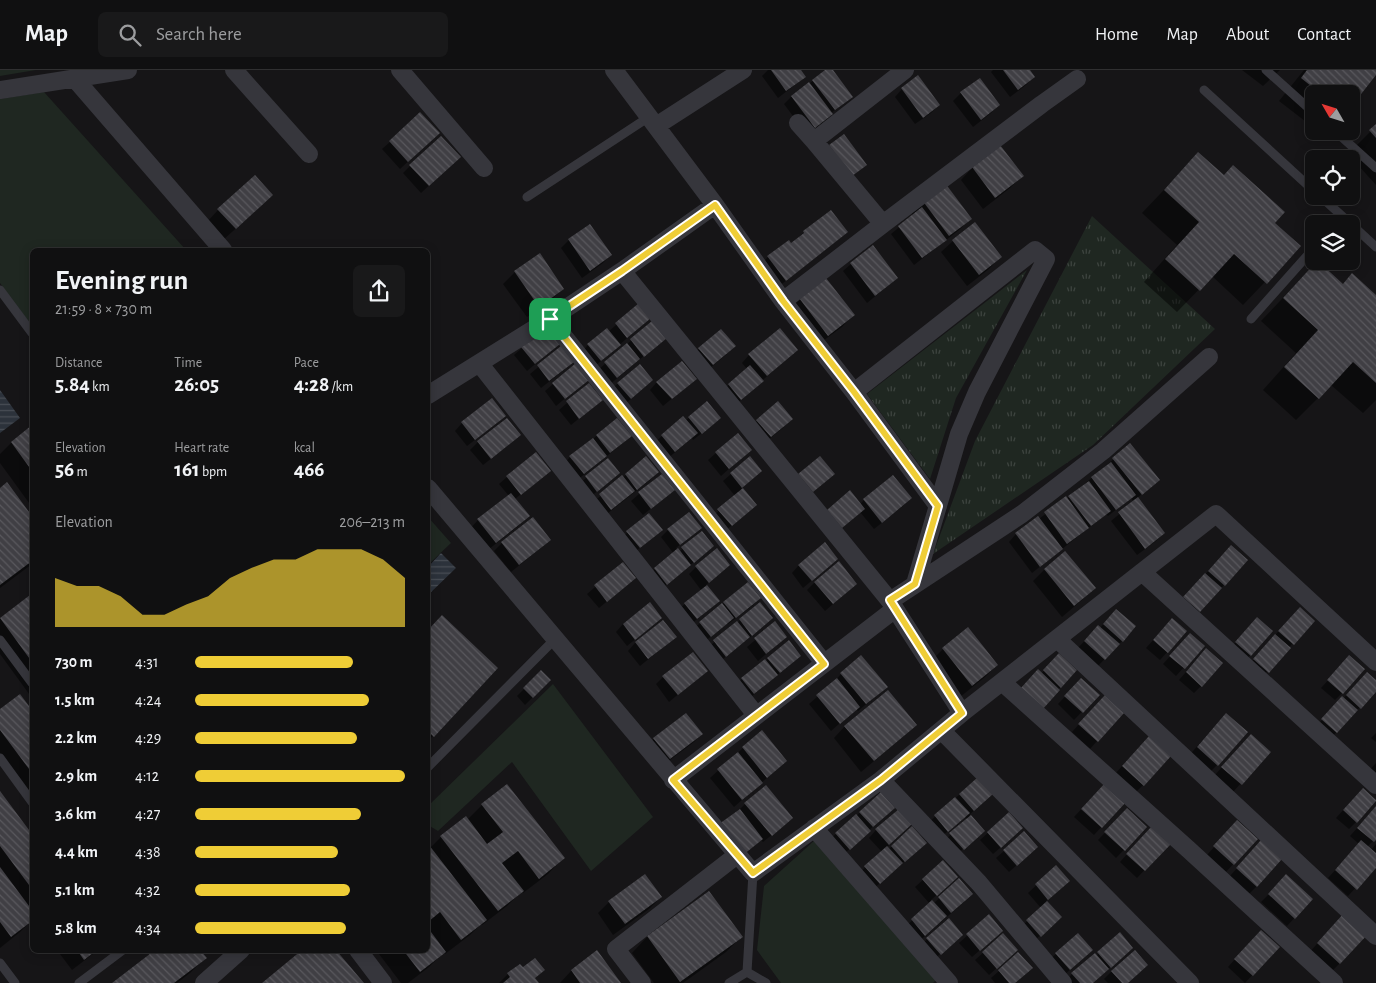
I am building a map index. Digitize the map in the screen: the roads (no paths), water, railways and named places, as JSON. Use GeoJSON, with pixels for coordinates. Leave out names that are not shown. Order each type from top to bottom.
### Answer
{"type":"FeatureCollection","features":[{"type":"Feature","properties":{"kind":"street"},"geometry":{"type":"LineString","coordinates":[[0,90],[128,70]]}},
{"type":"Feature","properties":{"kind":"street"},"geometry":{"type":"LineString","coordinates":[[234,70],[309,154]]}},
{"type":"Feature","properties":{"kind":"street"},"geometry":{"type":"LineString","coordinates":[[400,70],[484,168]]}},
{"type":"Feature","properties":{"kind":"street"},"geometry":{"type":"LineString","coordinates":[[614,70],[715,205],[783,301],[854,392],[938,506]]}},
{"type":"Feature","properties":{"kind":"street"},"geometry":{"type":"LineString","coordinates":[[652,121],[743,70]]}},
{"type":"Feature","properties":{"kind":"street"},"geometry":{"type":"LineString","coordinates":[[814,142],[906,70]]}},
{"type":"Feature","properties":{"kind":"street"},"geometry":{"type":"LineString","coordinates":[[75,79],[221,248]]}},
{"type":"Feature","properties":{"kind":"street"},"geometry":{"type":"LineString","coordinates":[[783,301],[1077,79]]}},
{"type":"Feature","properties":{"kind":"street"},"geometry":{"type":"LineString","coordinates":[[798,123],[883,224]]}},
{"type":"Feature","properties":{"kind":"street"},"geometry":{"type":"LineString","coordinates":[[430,394],[550,319],[715,205]]}},
{"type":"Feature","properties":{"kind":"street"},"geometry":{"type":"LineString","coordinates":[[854,392],[1035,250],[1046,259],[976,392],[959,434],[915,584]]}},
{"type":"Feature","properties":{"kind":"street"},"geometry":{"type":"LineString","coordinates":[[622,271],[892,605],[962,713]]}},
{"type":"Feature","properties":{"kind":"street"},"geometry":{"type":"LineString","coordinates":[[550,319],[824,664]]}},
{"type":"Feature","properties":{"kind":"street"},"geometry":{"type":"LineString","coordinates":[[673,780],[824,664],[915,584],[1022,514],[1103,451],[1209,357]]}},
{"type":"Feature","properties":{"kind":"street"},"geometry":{"type":"LineString","coordinates":[[479,363],[756,715]]}},
{"type":"Feature","properties":{"kind":"street"},"geometry":{"type":"LineString","coordinates":[[430,490],[753,873],[881,780],[962,713],[1216,514],[1376,662]]}},
{"type":"Feature","properties":{"kind":"street"},"geometry":{"type":"LineString","coordinates":[[1142,572],[1376,785]]}},
{"type":"Feature","properties":{"kind":"street"},"geometry":{"type":"LineString","coordinates":[[1057,639],[1376,936]]}},
{"type":"Feature","properties":{"kind":"street"},"geometry":{"type":"LineString","coordinates":[[1002,682],[1334,983]]}},
{"type":"Feature","properties":{"kind":"street"},"geometry":{"type":"LineString","coordinates":[[942,731],[1190,983]]}},
{"type":"Feature","properties":{"kind":"street"},"geometry":{"type":"LineString","coordinates":[[881,780],[979,883],[1063,983]]}},
{"type":"Feature","properties":{"kind":"street"},"geometry":{"type":"LineString","coordinates":[[814,828],[949,983]]}},
{"type":"Feature","properties":{"kind":"street"},"geometry":{"type":"LineString","coordinates":[[642,983],[616,949],[737,855]]}},
{"type":"Feature","properties":{"kind":"street"},"geometry":{"type":"LineString","coordinates":[[204,983],[238,953]]}},
{"type":"Feature","properties":{"kind":"street"},"geometry":{"type":"LineString","coordinates":[[360,953],[383,983]]}},
{"type":"Feature","properties":{"kind":"lane"},"geometry":{"type":"LineString","coordinates":[[1266,70],[1305,105]]}},
{"type":"Feature","properties":{"kind":"lane"},"geometry":{"type":"LineString","coordinates":[[1204,90],[1305,183]]}},
{"type":"Feature","properties":{"kind":"lane"},"geometry":{"type":"LineString","coordinates":[[526,197],[652,121]]}},
{"type":"Feature","properties":{"kind":"lane"},"geometry":{"type":"LineString","coordinates":[[1344,140],[1376,168]]}},
{"type":"Feature","properties":{"kind":"lane"},"geometry":{"type":"LineString","coordinates":[[1330,205],[1341,215]]}},
{"type":"Feature","properties":{"kind":"lane"},"geometry":{"type":"LineString","coordinates":[[1360,232],[1376,247]]}},
{"type":"Feature","properties":{"kind":"lane"},"geometry":{"type":"LineString","coordinates":[[1251,319],[1305,258]]}},
{"type":"Feature","properties":{"kind":"lane"},"geometry":{"type":"LineString","coordinates":[[0,290],[30,331]]}},
{"type":"Feature","properties":{"kind":"lane"},"geometry":{"type":"LineString","coordinates":[[0,640],[30,680]]}},
{"type":"Feature","properties":{"kind":"lane"},"geometry":{"type":"LineString","coordinates":[[430,765],[555,640]]}},
{"type":"Feature","properties":{"kind":"lane"},"geometry":{"type":"LineString","coordinates":[[0,758],[30,799]]}},
{"type":"Feature","properties":{"kind":"lane"},"geometry":{"type":"LineString","coordinates":[[747,972],[753,873]]}},
{"type":"Feature","properties":{"kind":"lane"},"geometry":{"type":"LineString","coordinates":[[79,983],[119,953]]}},
{"type":"Feature","properties":{"kind":"lane"},"geometry":{"type":"LineString","coordinates":[[0,963],[15,983]]}},
{"type":"Feature","properties":{"kind":"lane"},"geometry":{"type":"LineString","coordinates":[[729,983],[747,972]]}},
{"type":"Feature","properties":{"kind":"lane"},"geometry":{"type":"LineString","coordinates":[[747,972],[766,983]]}}]}
